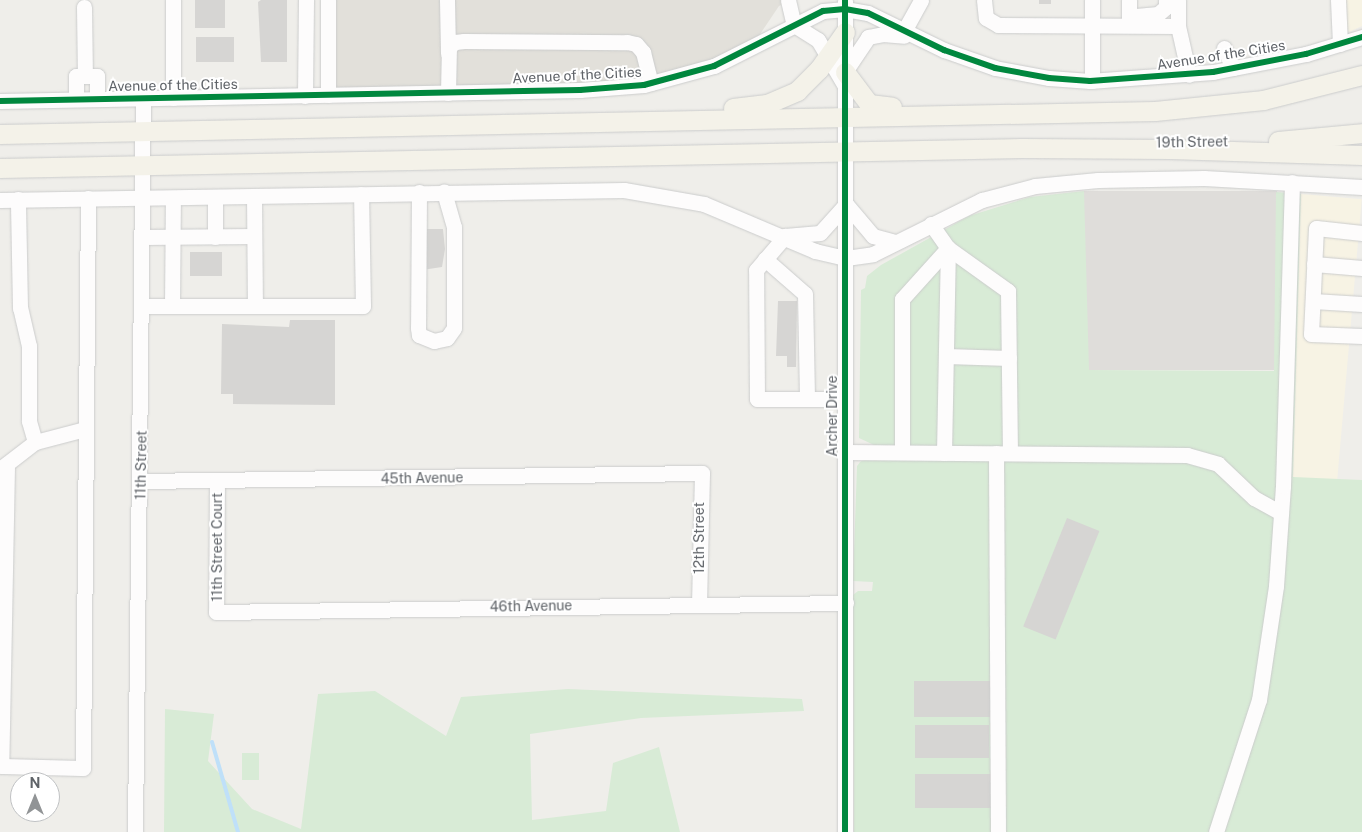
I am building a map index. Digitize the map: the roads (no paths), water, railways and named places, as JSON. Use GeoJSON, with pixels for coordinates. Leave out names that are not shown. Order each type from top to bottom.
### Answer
{"type":"FeatureCollection","features":[{"type":"Feature","properties":{"kind":"main road"},"geometry":{"type":"LineString","coordinates":[[516,125],[628,110],[767,104],[797,91],[826,58],[845,32]]}},
{"type":"Feature","properties":{"kind":"main road"},"geometry":{"type":"LineString","coordinates":[[0,134],[1133,111],[1217,107],[1282,96],[1362,74]]}},
{"type":"Feature","properties":{"kind":"main road"},"geometry":{"type":"LineString","coordinates":[[845,79],[865,100],[883,107],[1028,105],[1133,111]]}},
{"type":"Feature","properties":{"kind":"main road","name":"19th Street"},"geometry":{"type":"LineString","coordinates":[[1022,148],[1286,140],[1362,133]]}},
{"type":"Feature","properties":{"kind":"main road"},"geometry":{"type":"LineString","coordinates":[[604,157],[1022,148],[1169,148],[1362,155]]}},
{"type":"Feature","properties":{"kind":"main road"},"geometry":{"type":"LineString","coordinates":[[0,168],[809,152]]}},
{"type":"Feature","properties":{"kind":"street"},"geometry":{"type":"LineString","coordinates":[[173,0],[173,98]]}},
{"type":"Feature","properties":{"kind":"street"},"geometry":{"type":"LineString","coordinates":[[305,96],[306,0]]}},
{"type":"Feature","properties":{"kind":"street"},"geometry":{"type":"LineString","coordinates":[[328,0],[328,95]]}},
{"type":"Feature","properties":{"kind":"street"},"geometry":{"type":"LineString","coordinates":[[447,0],[448,93]]}},
{"type":"Feature","properties":{"kind":"street"},"geometry":{"type":"LineString","coordinates":[[788,0],[794,25],[818,40],[826,58],[845,79],[868,38],[891,34],[922,40]]}},
{"type":"Feature","properties":{"kind":"street"},"geometry":{"type":"LineString","coordinates":[[904,31],[921,0]]}},
{"type":"Feature","properties":{"kind":"street"},"geometry":{"type":"LineString","coordinates":[[984,0],[986,18],[998,25],[1092,25],[1129,21],[1158,14],[1166,7],[1166,0]]}},
{"type":"Feature","properties":{"kind":"street"},"geometry":{"type":"LineString","coordinates":[[1092,0],[1092,81]]}},
{"type":"Feature","properties":{"kind":"street"},"geometry":{"type":"LineString","coordinates":[[1129,0],[1129,21]]}},
{"type":"Feature","properties":{"kind":"street"},"geometry":{"type":"LineString","coordinates":[[1178,0],[1178,26],[1190,75]]}},
{"type":"Feature","properties":{"kind":"street"},"geometry":{"type":"LineString","coordinates":[[1338,0],[1340,44]]}},
{"type":"Feature","properties":{"kind":"street","name":"Avenue of the Cities"},"geometry":{"type":"LineString","coordinates":[[0,101],[580,90],[651,84],[714,66],[748,52],[794,25],[823,11],[845,5],[868,13],[922,40],[995,68],[1049,78],[1092,81],[1190,75],[1233,68],[1340,44],[1362,37]]}},
{"type":"Feature","properties":{"kind":"street","name":"Archer Drive"},"geometry":{"type":"LineString","coordinates":[[845,5],[846,832]]}},
{"type":"Feature","properties":{"kind":"street"},"geometry":{"type":"LineString","coordinates":[[84,7],[84,76]]}},
{"type":"Feature","properties":{"kind":"street"},"geometry":{"type":"LineString","coordinates":[[1129,21],[1178,26]]}},
{"type":"Feature","properties":{"kind":"street"},"geometry":{"type":"LineString","coordinates":[[448,55],[449,47],[455,42],[464,41],[627,42],[636,44],[643,52],[651,84]]}},
{"type":"Feature","properties":{"kind":"street"},"geometry":{"type":"LineString","coordinates":[[1224,48],[1233,68]]}},
{"type":"Feature","properties":{"kind":"street"},"geometry":{"type":"LineString","coordinates":[[76,99],[76,76],[84,76],[97,76],[97,99]]}},
{"type":"Feature","properties":{"kind":"street","name":"11th Street"},"geometry":{"type":"LineString","coordinates":[[135,832],[144,237],[143,98]]}},
{"type":"Feature","properties":{"kind":"street"},"geometry":{"type":"LineString","coordinates":[[0,200],[419,192],[633,192],[704,204],[785,236],[814,251],[846,258],[861,258],[997,195],[1072,181],[1204,178],[1362,187]]}},
{"type":"Feature","properties":{"kind":"street"},"geometry":{"type":"LineString","coordinates":[[1216,832],[1264,677],[1281,513],[1292,182]]}},
{"type":"Feature","properties":{"kind":"street"},"geometry":{"type":"LineString","coordinates":[[419,192],[419,335],[425,338],[441,340],[447,338],[454,328],[452,222],[444,192]]}},
{"type":"Feature","properties":{"kind":"street"},"geometry":{"type":"LineString","coordinates":[[143,306],[363,306],[361,194]]}},
{"type":"Feature","properties":{"kind":"street"},"geometry":{"type":"LineString","coordinates":[[254,196],[255,306]]}},
{"type":"Feature","properties":{"kind":"street"},"geometry":{"type":"LineString","coordinates":[[215,197],[215,237]]}},
{"type":"Feature","properties":{"kind":"street"},"geometry":{"type":"LineString","coordinates":[[85,429],[35,442],[4,468],[1,766],[83,768],[88,198]]}},
{"type":"Feature","properties":{"kind":"street"},"geometry":{"type":"LineString","coordinates":[[172,306],[173,198]]}},
{"type":"Feature","properties":{"kind":"street"},"geometry":{"type":"LineString","coordinates":[[18,199],[20,308],[29,346],[29,421],[35,442]]}},
{"type":"Feature","properties":{"kind":"street"},"geometry":{"type":"LineString","coordinates":[[844,400],[757,400],[756,270],[785,236],[820,233],[846,204],[873,236],[895,242]]}},
{"type":"Feature","properties":{"kind":"street"},"geometry":{"type":"LineString","coordinates":[[931,224],[948,248],[1008,291],[1009,358],[1003,453],[998,832]]}},
{"type":"Feature","properties":{"kind":"street"},"geometry":{"type":"LineString","coordinates":[[1362,233],[1316,228],[1311,334],[1362,336]]}},
{"type":"Feature","properties":{"kind":"street"},"geometry":{"type":"LineString","coordinates":[[144,237],[254,236]]}},
{"type":"Feature","properties":{"kind":"street"},"geometry":{"type":"LineString","coordinates":[[944,453],[948,248]]}},
{"type":"Feature","properties":{"kind":"street"},"geometry":{"type":"LineString","coordinates":[[902,452],[902,299],[948,248]]}},
{"type":"Feature","properties":{"kind":"street"},"geometry":{"type":"LineString","coordinates":[[765,259],[805,294],[807,400]]}},
{"type":"Feature","properties":{"kind":"street"},"geometry":{"type":"LineString","coordinates":[[1314,264],[1362,268]]}},
{"type":"Feature","properties":{"kind":"street"},"geometry":{"type":"LineString","coordinates":[[769,400],[776,395],[791,394],[798,390],[800,382],[800,319],[805,294]]}},
{"type":"Feature","properties":{"kind":"street"},"geometry":{"type":"LineString","coordinates":[[1313,300],[1362,304]]}},
{"type":"Feature","properties":{"kind":"street"},"geometry":{"type":"LineString","coordinates":[[1288,318],[1312,320]]}},
{"type":"Feature","properties":{"kind":"street"},"geometry":{"type":"LineString","coordinates":[[946,356],[1009,358]]}},
{"type":"Feature","properties":{"kind":"street"},"geometry":{"type":"LineString","coordinates":[[845,452],[1186,456],[1218,464],[1254,498],[1281,513]]}},
{"type":"Feature","properties":{"kind":"street","name":"45th Avenue"},"geometry":{"type":"LineString","coordinates":[[141,481],[217,482],[702,473]]}},
{"type":"Feature","properties":{"kind":"street","name":"12th Street"},"geometry":{"type":"LineString","coordinates":[[699,603],[702,473]]}},
{"type":"Feature","properties":{"kind":"street","name":"11th Street Court"},"geometry":{"type":"LineString","coordinates":[[216,612],[217,482]]}},
{"type":"Feature","properties":{"kind":"street","name":"46th Avenue"},"geometry":{"type":"LineString","coordinates":[[216,612],[699,603],[846,603]]}},
{"type":"Feature","properties":{"kind":"waterway"},"geometry":{"type":"LineString","coordinates":[[212,742],[238,832]]}}]}
